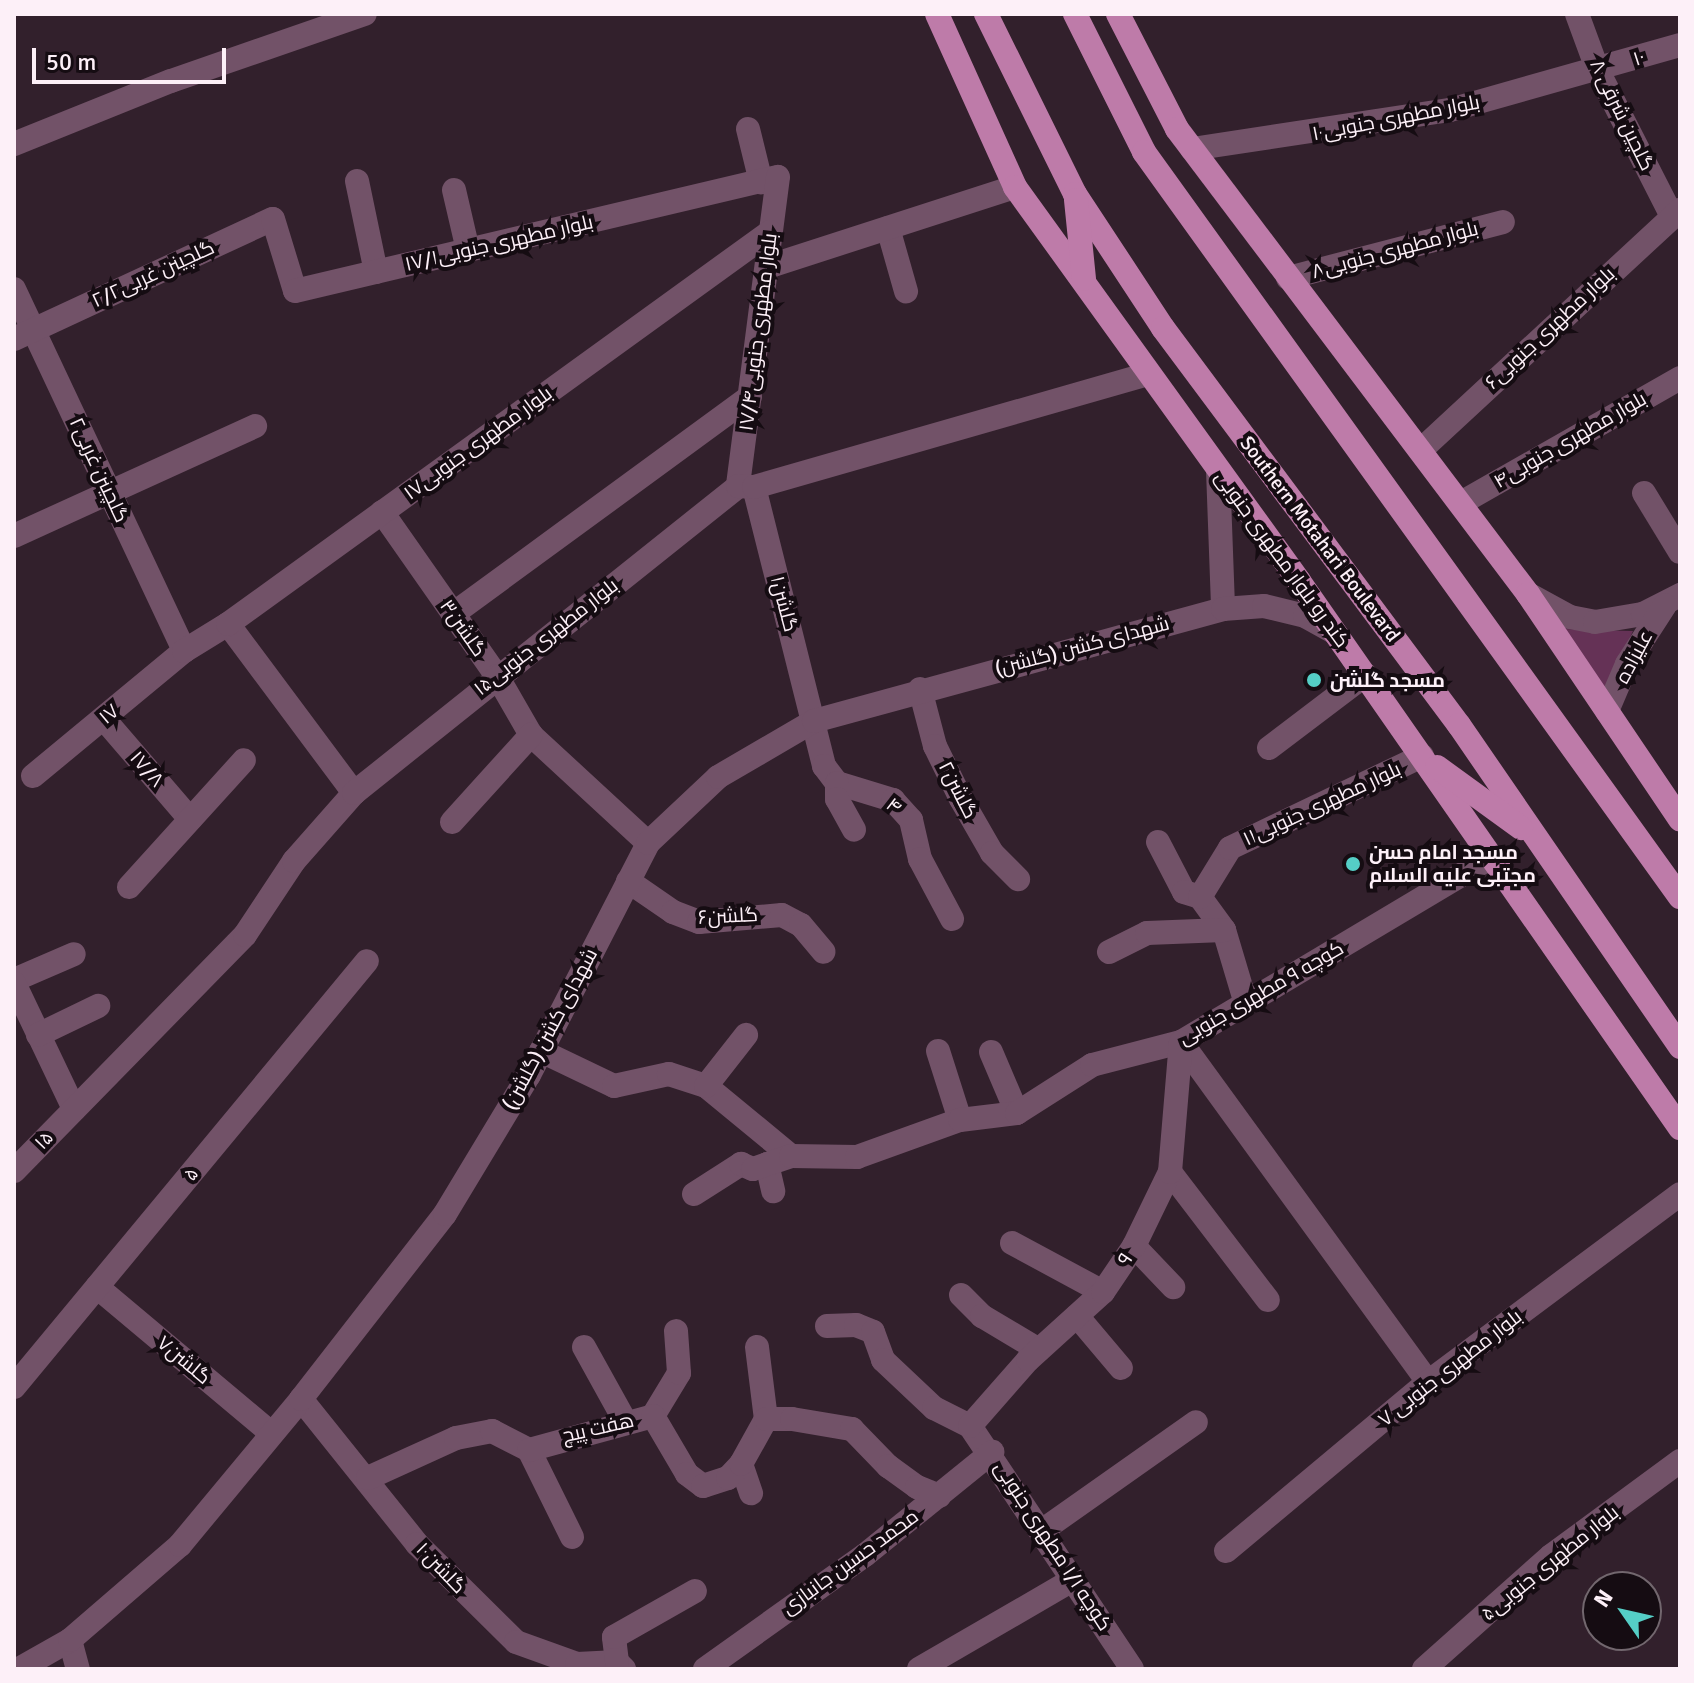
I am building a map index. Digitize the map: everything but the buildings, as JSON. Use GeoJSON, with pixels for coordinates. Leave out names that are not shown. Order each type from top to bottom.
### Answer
{"type":"FeatureCollection","features":[{"type":"Feature","properties":{"kind":"main road","name":"ُSouthern Motahari Boulevard"},"geometry":{"type":"LineString","coordinates":[[986,14],[1075,194],[1163,328],[1459,725],[1680,1047]]}},
{"type":"Feature","properties":{"kind":"main road"},"geometry":{"type":"LineString","coordinates":[[1075,14],[1144,152],[1680,897]]}},
{"type":"Feature","properties":{"kind":"main road"},"geometry":{"type":"LineString","coordinates":[[1118,14],[1192,149],[1422,449],[1528,594],[1680,819]]}},
{"type":"Feature","properties":{"kind":"main road","name":"کند رو بلوار مطهری جنوبی"},"geometry":{"type":"LineString","coordinates":[[941,23],[1015,187],[1365,675],[1680,1128]]}},
{"type":"Feature","properties":{"kind":"main road"},"geometry":{"type":"LineString","coordinates":[[1075,194],[1084,282]]}},
{"type":"Feature","properties":{"kind":"main road"},"geometry":{"type":"LineString","coordinates":[[1238,284],[1281,269]]}},
{"type":"Feature","properties":{"kind":"main road"},"geometry":{"type":"LineString","coordinates":[[1422,756],[1537,840]]}},
{"type":"Feature","properties":{"kind":"street"},"geometry":{"type":"LineString","coordinates":[[14,144],[171,81],[365,14]]}},
{"type":"Feature","properties":{"kind":"street"},"geometry":{"type":"LineString","coordinates":[[924,14],[941,23]]}},
{"type":"Feature","properties":{"kind":"street","name":"۸ گلچین شرقی"},"geometry":{"type":"LineString","coordinates":[[1577,14],[1598,71],[1676,212]]}},
{"type":"Feature","properties":{"kind":"street","name":"۱۰"},"geometry":{"type":"LineString","coordinates":[[1598,71],[1680,45]]}},
{"type":"Feature","properties":{"kind":"street","name":"بلوار مطهری جنوبی۱۰"},"geometry":{"type":"LineString","coordinates":[[1192,149],[1450,110],[1598,71]]}},
{"type":"Feature","properties":{"kind":"street"},"geometry":{"type":"LineString","coordinates":[[748,129],[769,180]]}},
{"type":"Feature","properties":{"kind":"street","name":"بلوار مطهری جنوبی۱۷/۴"},"geometry":{"type":"LineString","coordinates":[[746,486],[750,397],[770,266],[769,180]]}},
{"type":"Feature","properties":{"kind":"street","name":"بلوار مطهری جنوبی۱۷/۱"},"geometry":{"type":"LineString","coordinates":[[273,219],[295,291],[769,180]]}},
{"type":"Feature","properties":{"kind":"street"},"geometry":{"type":"LineString","coordinates":[[357,181],[376,272]]}},
{"type":"Feature","properties":{"kind":"street"},"geometry":{"type":"LineString","coordinates":[[770,266],[1015,187]]}},
{"type":"Feature","properties":{"kind":"street"},"geometry":{"type":"LineString","coordinates":[[454,190],[468,250]]}},
{"type":"Feature","properties":{"kind":"street","name":"بلوار مطهری جنوبی۶"},"geometry":{"type":"LineString","coordinates":[[1422,449],[1676,212]]}},
{"type":"Feature","properties":{"kind":"street","name":"گلچینن غربی۲/۲"},"geometry":{"type":"LineString","coordinates":[[24,334],[273,219]]}},
{"type":"Feature","properties":{"kind":"street","name":"۸بلوار مطهری جنوبی"},"geometry":{"type":"LineString","coordinates":[[1281,269],[1503,222]]}},
{"type":"Feature","properties":{"kind":"street"},"geometry":{"type":"LineString","coordinates":[[888,228],[906,291]]}},
{"type":"Feature","properties":{"kind":"street","name":"بلوار مطهری جنوبی۱۷"},"geometry":{"type":"LineString","coordinates":[[184,651],[228,624],[770,232]]}},
{"type":"Feature","properties":{"kind":"street","name":"گلچینن غربی۲"},"geometry":{"type":"LineString","coordinates":[[14,289],[24,334],[110,493],[184,651]]}},
{"type":"Feature","properties":{"kind":"street","name":"بلوار مطهری جنوبی۱۵"},"geometry":{"type":"LineString","coordinates":[[74,1109],[245,935],[294,861],[354,793],[497,676],[746,486],[1148,374]]}},
{"type":"Feature","properties":{"kind":"street","name":"بلوار مطهری جنوبی۴"},"geometry":{"type":"LineString","coordinates":[[1461,503],[1680,378]]}},
{"type":"Feature","properties":{"kind":"street"},"geometry":{"type":"LineString","coordinates":[[453,614],[750,397]]}},
{"type":"Feature","properties":{"kind":"street"},"geometry":{"type":"LineString","coordinates":[[14,536],[255,426]]}},
{"type":"Feature","properties":{"kind":"street"},"geometry":{"type":"LineString","coordinates":[[1218,470],[1223,609]]}},
{"type":"Feature","properties":{"kind":"street","name":"گلشن۱"},"geometry":{"type":"LineString","coordinates":[[746,486],[814,721]]}},
{"type":"Feature","properties":{"kind":"street"},"geometry":{"type":"LineString","coordinates":[[1644,493],[1680,552]]}},
{"type":"Feature","properties":{"kind":"street","name":"گلشن۳"},"geometry":{"type":"LineString","coordinates":[[382,512],[497,676],[531,735],[648,843]]}},
{"type":"Feature","properties":{"kind":"street","name":"علیزاده"},"geometry":{"type":"LineString","coordinates":[[1528,594],[1570,617],[1595,622],[1620,621],[1672,600]]}},
{"type":"Feature","properties":{"kind":"street","name":"علیزاده"},"geometry":{"type":"LineString","coordinates":[[1607,711],[1627,664],[1672,600]]}},
{"type":"Feature","properties":{"kind":"street","name":"شهدای کشن (گلشن)"},"geometry":{"type":"LineString","coordinates":[[19,1669],[70,1640],[180,1545],[301,1399],[445,1214],[541,1051],[648,843],[718,777],[814,721],[920,689],[1223,609],[1264,606],[1305,616],[1334,632]]}},
{"type":"Feature","properties":{"kind":"street"},"geometry":{"type":"LineString","coordinates":[[228,624],[354,793]]}},
{"type":"Feature","properties":{"kind":"street","name":"۱۷"},"geometry":{"type":"LineString","coordinates":[[33,776],[184,651]]}},
{"type":"Feature","properties":{"kind":"street"},"geometry":{"type":"LineString","coordinates":[[1269,748],[1365,675]]}},
{"type":"Feature","properties":{"kind":"street","name":"گلشن۲"},"geometry":{"type":"LineString","coordinates":[[920,689],[935,746],[961,799],[992,853],[1018,879]]}},
{"type":"Feature","properties":{"kind":"street","name":"۱۷/۸"},"geometry":{"type":"LineString","coordinates":[[104,719],[190,819]]}},
{"type":"Feature","properties":{"kind":"street"},"geometry":{"type":"LineString","coordinates":[[814,721],[824,766],[837,783],[837,799],[854,830]]}},
{"type":"Feature","properties":{"kind":"street"},"geometry":{"type":"LineString","coordinates":[[452,822],[531,735]]}},
{"type":"Feature","properties":{"kind":"street","name":"بلوار مطهری جنوبی۱۱"},"geometry":{"type":"LineString","coordinates":[[1200,897],[1230,848],[1422,756]]}},
{"type":"Feature","properties":{"kind":"street"},"geometry":{"type":"LineString","coordinates":[[129,887],[244,760]]}},
{"type":"Feature","properties":{"kind":"street","name":"۴"},"geometry":{"type":"LineString","coordinates":[[837,783],[893,800],[911,820],[920,859],[952,919]]}},
{"type":"Feature","properties":{"kind":"street"},"geometry":{"type":"LineString","coordinates":[[1158,842],[1184,892],[1200,897],[1224,930],[1246,1004]]}},
{"type":"Feature","properties":{"kind":"street","name":"کوچه ۹ مطهری جنوبی"},"geometry":{"type":"LineString","coordinates":[[694,1194],[741,1164],[753,1169],[791,1156],[857,1157],[960,1120],[1017,1113],[1092,1065],[1181,1042],[1491,857]]}},
{"type":"Feature","properties":{"kind":"street","name":"گلشن۶"},"geometry":{"type":"LineString","coordinates":[[628,881],[673,912],[699,922],[782,915],[801,925],[824,952]]}},
{"type":"Feature","properties":{"kind":"street"},"geometry":{"type":"LineString","coordinates":[[1109,952],[1147,933],[1224,930]]}},
{"type":"Feature","properties":{"kind":"street"},"geometry":{"type":"LineString","coordinates":[[74,954],[14,982],[74,1109]]}},
{"type":"Feature","properties":{"kind":"street","name":"۵"},"geometry":{"type":"LineString","coordinates":[[14,1387],[367,961]]}},
{"type":"Feature","properties":{"kind":"street"},"geometry":{"type":"LineString","coordinates":[[38,1035],[98,1006]]}},
{"type":"Feature","properties":{"kind":"street"},"geometry":{"type":"LineString","coordinates":[[706,1086],[746,1035]]}},
{"type":"Feature","properties":{"kind":"street"},"geometry":{"type":"LineString","coordinates":[[1181,1042],[1428,1382]]}},
{"type":"Feature","properties":{"kind":"street","name":"۹"},"geometry":{"type":"LineString","coordinates":[[970,1426],[1039,1350],[1103,1292],[1134,1246],[1170,1172],[1181,1042]]}},
{"type":"Feature","properties":{"kind":"street"},"geometry":{"type":"LineString","coordinates":[[541,1051],[614,1086],[669,1074],[706,1086],[791,1156]]}},
{"type":"Feature","properties":{"kind":"street"},"geometry":{"type":"LineString","coordinates":[[938,1051],[960,1120]]}},
{"type":"Feature","properties":{"kind":"street"},"geometry":{"type":"LineString","coordinates":[[991,1052],[1017,1113]]}},
{"type":"Feature","properties":{"kind":"street","name":"۱۵"},"geometry":{"type":"LineString","coordinates":[[14,1171],[74,1109]]}},
{"type":"Feature","properties":{"kind":"street"},"geometry":{"type":"LineString","coordinates":[[767,1164],[773,1191]]}},
{"type":"Feature","properties":{"kind":"street"},"geometry":{"type":"LineString","coordinates":[[1170,1172],[1268,1300]]}},
{"type":"Feature","properties":{"kind":"street","name":"۷ بلوار مطهری جنوبی"},"geometry":{"type":"LineString","coordinates":[[1226,1551],[1428,1382],[1680,1194]]}},
{"type":"Feature","properties":{"kind":"street"},"geometry":{"type":"LineString","coordinates":[[1012,1243],[1103,1292]]}},
{"type":"Feature","properties":{"kind":"street"},"geometry":{"type":"LineString","coordinates":[[1134,1246],[1173,1287]]}},
{"type":"Feature","properties":{"kind":"street","name":"گلشن۷"},"geometry":{"type":"LineString","coordinates":[[97,1287],[271,1433]]}},
{"type":"Feature","properties":{"kind":"street"},"geometry":{"type":"LineString","coordinates":[[961,1295],[982,1316],[1039,1350]]}},
{"type":"Feature","properties":{"kind":"street"},"geometry":{"type":"LineString","coordinates":[[1077,1316],[1121,1368]]}},
{"type":"Feature","properties":{"kind":"street"},"geometry":{"type":"LineString","coordinates":[[827,1326],[856,1325],[873,1332],[883,1360],[934,1408],[970,1426]]}},
{"type":"Feature","properties":{"kind":"street"},"geometry":{"type":"LineString","coordinates":[[653,1416],[679,1373],[676,1331]]}},
{"type":"Feature","properties":{"kind":"street"},"geometry":{"type":"LineString","coordinates":[[584,1347],[625,1421]]}},
{"type":"Feature","properties":{"kind":"street"},"geometry":{"type":"LineString","coordinates":[[757,1347],[766,1419],[852,1429],[888,1466],[917,1487],[939,1496]]}},
{"type":"Feature","properties":{"kind":"street","name":"گلشن۱۰"},"geometry":{"type":"LineString","coordinates":[[301,1399],[368,1478],[417,1544],[516,1642],[577,1664],[620,1666]]}},
{"type":"Feature","properties":{"kind":"street","name":"هفت پیچ"},"geometry":{"type":"LineString","coordinates":[[529,1450],[625,1421],[653,1416],[687,1474],[703,1486],[728,1478],[741,1464],[766,1419]]}},
{"type":"Feature","properties":{"kind":"street"},"geometry":{"type":"LineString","coordinates":[[1043,1530],[1196,1422]]}},
{"type":"Feature","properties":{"kind":"street","name":"کوچه ۱/۱ مطهری جنوبی"},"geometry":{"type":"LineString","coordinates":[[970,1426],[992,1452],[1132,1669]]}},
{"type":"Feature","properties":{"kind":"street"},"geometry":{"type":"LineString","coordinates":[[368,1478],[468,1435],[492,1431],[529,1450],[572,1537]]}},
{"type":"Feature","properties":{"kind":"street","name":"محمد حسین جانبازی"},"geometry":{"type":"LineString","coordinates":[[705,1669],[865,1555],[992,1452]]}},
{"type":"Feature","properties":{"kind":"street","name":"۵بلوار مطهری جنوبی"},"geometry":{"type":"LineString","coordinates":[[1424,1669],[1551,1556],[1680,1461]]}},
{"type":"Feature","properties":{"kind":"street"},"geometry":{"type":"LineString","coordinates":[[741,1464],[751,1493]]}},
{"type":"Feature","properties":{"kind":"street"},"geometry":{"type":"LineString","coordinates":[[919,1669],[1074,1579]]}},
{"type":"Feature","properties":{"kind":"street"},"geometry":{"type":"LineString","coordinates":[[620,1666],[614,1637],[695,1591]]}},
{"type":"Feature","properties":{"kind":"street"},"geometry":{"type":"LineString","coordinates":[[70,1640],[78,1669]]}},
{"type":"Feature","properties":{"kind":"shaded area"},"geometry":{"type":"Polygon","coordinates":[[[1563,629],[1633,631],[1604,693],[1563,629]]]}},
{"type":"Feature","properties":{"kind":"place","name":"مسجد گلشن"},"geometry":{"type":"Point","coordinates":[1314,680]}},
{"type":"Feature","properties":{"kind":"place","name":"مسجد امام حسن مجتبی علیه السلام"},"geometry":{"type":"Point","coordinates":[1353,864]}}]}
